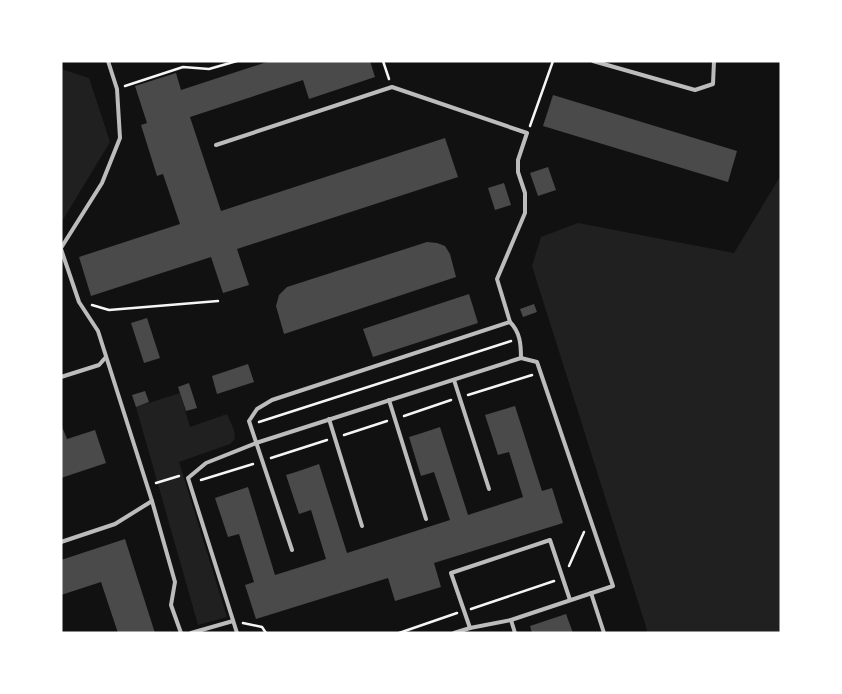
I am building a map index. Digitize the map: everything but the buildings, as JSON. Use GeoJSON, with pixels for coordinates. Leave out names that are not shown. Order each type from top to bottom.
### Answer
{"type":"FeatureCollection","features":[{"type":"Feature","properties":{"kind":"lane"},"geometry":{"type":"LineString","coordinates":[[108,61],[117,89],[120,138],[102,183],[62,251],[78,302],[98,331],[152,501],[175,582],[171,605],[181,633]]}},
{"type":"Feature","properties":{"kind":"lane"},"geometry":{"type":"LineString","coordinates":[[592,61],[695,90],[714,84],[714,61]]}},
{"type":"Feature","properties":{"kind":"lane"},"geometry":{"type":"LineString","coordinates":[[216,144],[392,88],[527,134],[518,160],[518,172],[525,193],[526,212],[497,279],[510,322],[515,327],[521,344],[521,358]]}},
{"type":"Feature","properties":{"kind":"lane"},"geometry":{"type":"LineString","coordinates":[[292,550],[249,421],[257,409],[272,400],[510,322]]}},
{"type":"Feature","properties":{"kind":"lane"},"geometry":{"type":"LineString","coordinates":[[61,377],[99,365],[106,357]]}},
{"type":"Feature","properties":{"kind":"lane"},"geometry":{"type":"LineString","coordinates":[[237,633],[188,478],[206,463],[256,443],[328,419],[521,358],[537,362],[613,586],[511,620],[454,633]]}},
{"type":"Feature","properties":{"kind":"lane"},"geometry":{"type":"LineString","coordinates":[[454,380],[489,489]]}},
{"type":"Feature","properties":{"kind":"lane"},"geometry":{"type":"LineString","coordinates":[[389,400],[426,519]]}},
{"type":"Feature","properties":{"kind":"lane"},"geometry":{"type":"LineString","coordinates":[[328,419],[362,526]]}},
{"type":"Feature","properties":{"kind":"lane"},"geometry":{"type":"LineString","coordinates":[[61,542],[115,524],[152,501]]}},
{"type":"Feature","properties":{"kind":"lane"},"geometry":{"type":"LineString","coordinates":[[470,628],[451,574],[550,540],[570,600]]}},
{"type":"Feature","properties":{"kind":"lane"},"geometry":{"type":"LineString","coordinates":[[590,593],[604,633]]}},
{"type":"Feature","properties":{"kind":"lane"},"geometry":{"type":"LineString","coordinates":[[511,620],[515,633]]}},
{"type":"Feature","properties":{"kind":"lane"},"geometry":{"type":"LineString","coordinates":[[191,633],[233,621]]}},
{"type":"Feature","properties":{"kind":"path"},"geometry":{"type":"LineString","coordinates":[[117,89],[183,67],[209,69],[237,61]]}},
{"type":"Feature","properties":{"kind":"path"},"geometry":{"type":"LineString","coordinates":[[383,61],[392,88]]}},
{"type":"Feature","properties":{"kind":"path"},"geometry":{"type":"LineString","coordinates":[[527,134],[553,61]]}},
{"type":"Feature","properties":{"kind":"path"},"geometry":{"type":"LineString","coordinates":[[78,302],[109,310],[218,302]]}},
{"type":"Feature","properties":{"kind":"path"},"geometry":{"type":"LineString","coordinates":[[250,425],[519,338]]}},
{"type":"Feature","properties":{"kind":"path"},"geometry":{"type":"LineString","coordinates":[[190,484],[541,372]]}},
{"type":"Feature","properties":{"kind":"path"},"geometry":{"type":"LineString","coordinates":[[147,486],[180,476],[188,478]]}},
{"type":"Feature","properties":{"kind":"path"},"geometry":{"type":"LineString","coordinates":[[399,633],[563,578],[590,520]]}},
{"type":"Feature","properties":{"kind":"path"},"geometry":{"type":"LineString","coordinates":[[233,621],[262,627],[266,633]]}},
{"type":"Feature","properties":{"kind":"shaded area"},"geometry":{"type":"Polygon","coordinates":[[[61,69],[89,78],[110,142],[61,223],[61,69]]]}},
{"type":"Feature","properties":{"kind":"shaded area"},"geometry":{"type":"Polygon","coordinates":[[[781,175],[781,633],[645,633],[647,630],[532,266],[541,237],[578,223],[734,253],[781,175]]]}},
{"type":"Feature","properties":{"kind":"shaded area"},"geometry":{"type":"Polygon","coordinates":[[[180,393],[190,427],[227,414],[234,430],[235,439],[230,444],[179,462],[227,617],[198,625],[136,407],[180,393]]]}}]}
